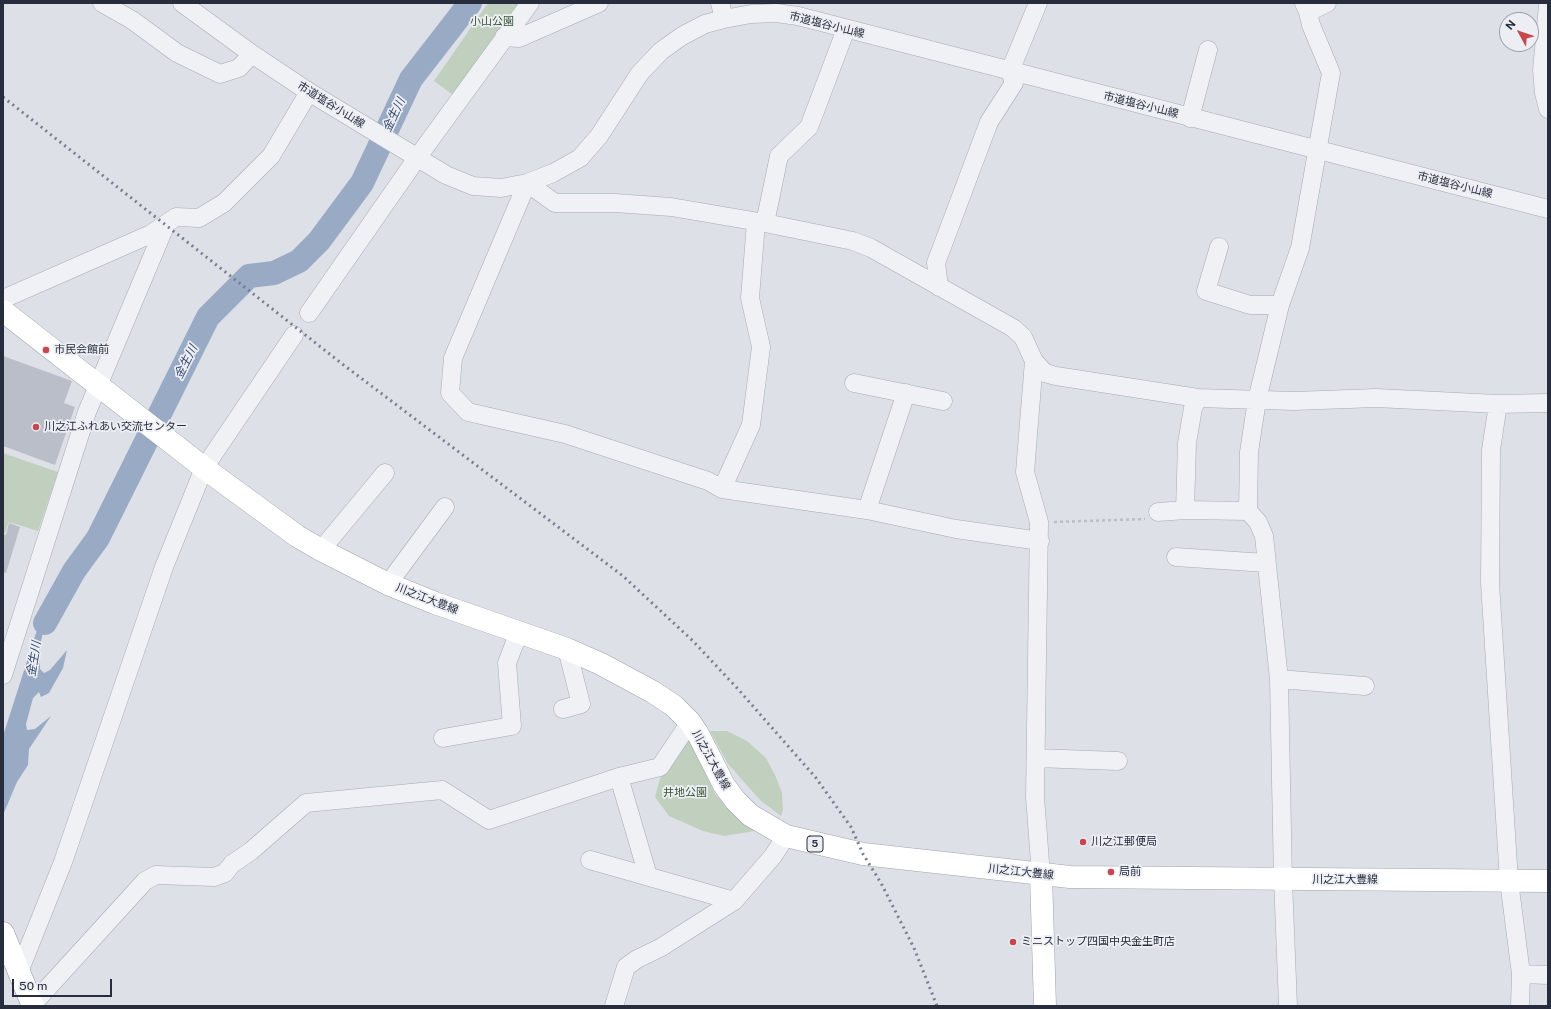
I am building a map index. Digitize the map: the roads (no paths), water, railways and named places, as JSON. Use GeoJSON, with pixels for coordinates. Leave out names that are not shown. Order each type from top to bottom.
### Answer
{"type":"FeatureCollection","features":[{"type":"Feature","properties":{"kind":"main road","name":"川之江大豊線"},"geometry":{"type":"LineString","coordinates":[[3,311],[204,468],[270,517],[321,550],[388,584],[435,603],[567,649],[601,664],[654,692],[674,706],[690,722],[698,734],[724,785],[735,800],[750,815],[786,836],[863,854],[1041,875],[1070,877],[1283,880],[1548,881]]}},
{"type":"Feature","properties":{"kind":"main road"},"geometry":{"type":"LineString","coordinates":[[1041,875],[1046,1006]]}},
{"type":"Feature","properties":{"kind":"main road"},"geometry":{"type":"LineString","coordinates":[[3,933],[33,1005]]}},
{"type":"Feature","properties":{"kind":"street"},"geometry":{"type":"LineString","coordinates":[[102,3],[132,20],[177,53],[220,74],[239,68],[252,54]]}},
{"type":"Feature","properties":{"kind":"street","name":"市道塩谷小山線"},"geometry":{"type":"LineString","coordinates":[[182,3],[252,54],[309,92],[446,175],[473,186],[501,188],[527,183],[553,173],[580,158],[599,136],[640,73],[661,51],[722,11],[751,14],[776,13],[798,16],[1010,72],[1548,209]]}},
{"type":"Feature","properties":{"kind":"street"},"geometry":{"type":"LineString","coordinates":[[309,313],[414,156],[530,3]]}},
{"type":"Feature","properties":{"kind":"street"},"geometry":{"type":"LineString","coordinates":[[504,37],[519,38],[598,3]]}},
{"type":"Feature","properties":{"kind":"street"},"geometry":{"type":"LineString","coordinates":[[939,287],[936,263],[989,122],[1014,83],[1010,72],[1038,3]]}},
{"type":"Feature","properties":{"kind":"street"},"geometry":{"type":"LineString","coordinates":[[1288,1006],[1283,880],[1279,679],[1264,536],[1258,522],[1248,510],[1249,452],[1257,400],[1280,305],[1300,248],[1319,151],[1331,73],[1311,25],[1306,7],[1327,3]]}},
{"type":"Feature","properties":{"kind":"street"},"geometry":{"type":"LineString","coordinates":[[1548,5],[1542,70],[1544,93],[1548,109]]}},
{"type":"Feature","properties":{"kind":"street"},"geometry":{"type":"LineString","coordinates":[[722,489],[751,425],[761,347],[750,298],[761,222],[779,156],[809,127],[846,29]]}},
{"type":"Feature","properties":{"kind":"street"},"geometry":{"type":"LineString","coordinates":[[1190,118],[1208,50]]}},
{"type":"Feature","properties":{"kind":"street"},"geometry":{"type":"LineString","coordinates":[[3,299],[151,234],[176,217],[199,218],[224,203],[271,156],[309,92]]}},
{"type":"Feature","properties":{"kind":"street"},"geometry":{"type":"LineString","coordinates":[[1040,541],[956,529],[867,510],[722,489],[708,481],[565,434],[468,412],[450,393],[453,358],[527,183],[555,203],[615,203],[671,208],[761,222],[853,241],[871,248],[1013,328],[1023,337],[1034,362],[1045,373],[1198,398],[1294,401],[1376,398],[1498,404],[1548,403]]}},
{"type":"Feature","properties":{"kind":"street"},"geometry":{"type":"LineString","coordinates":[[5,664],[87,412],[166,224]]}},
{"type":"Feature","properties":{"kind":"street"},"geometry":{"type":"LineString","coordinates":[[1219,248],[1206,291],[1250,305],[1280,305]]}},
{"type":"Feature","properties":{"kind":"street"},"geometry":{"type":"LineString","coordinates":[[19,972],[63,862],[164,567],[204,468],[294,335]]}},
{"type":"Feature","properties":{"kind":"street"},"geometry":{"type":"LineString","coordinates":[[1034,362],[1025,472],[1039,522],[1040,541],[1035,797],[1041,875]]}},
{"type":"Feature","properties":{"kind":"street"},"geometry":{"type":"LineString","coordinates":[[854,383],[943,400]]}},
{"type":"Feature","properties":{"kind":"street"},"geometry":{"type":"LineString","coordinates":[[867,510],[906,393]]}},
{"type":"Feature","properties":{"kind":"street"},"geometry":{"type":"LineString","coordinates":[[1185,510],[1187,443],[1193,408],[1198,398]]}},
{"type":"Feature","properties":{"kind":"street"},"geometry":{"type":"LineString","coordinates":[[1498,404],[1492,450],[1490,583],[1509,881],[1522,974],[1520,1006]]}},
{"type":"Feature","properties":{"kind":"street"},"geometry":{"type":"LineString","coordinates":[[321,550],[385,473]]}},
{"type":"Feature","properties":{"kind":"street"},"geometry":{"type":"LineString","coordinates":[[388,584],[445,507]]}},
{"type":"Feature","properties":{"kind":"street"},"geometry":{"type":"LineString","coordinates":[[1158,512],[1185,510],[1248,510]]}},
{"type":"Feature","properties":{"kind":"street"},"geometry":{"type":"LineString","coordinates":[[1176,557],[1266,563]]}},
{"type":"Feature","properties":{"kind":"street"},"geometry":{"type":"LineString","coordinates":[[443,738],[512,726],[507,663],[519,632]]}},
{"type":"Feature","properties":{"kind":"street"},"geometry":{"type":"LineString","coordinates":[[564,709],[581,704],[567,649]]}},
{"type":"Feature","properties":{"kind":"street"},"geometry":{"type":"LineString","coordinates":[[1279,679],[1365,686]]}},
{"type":"Feature","properties":{"kind":"street"},"geometry":{"type":"LineString","coordinates":[[33,1005],[145,881],[156,875],[214,877],[225,873],[232,864],[251,851],[306,803],[442,790],[490,820],[619,777],[660,767],[690,722]]}},
{"type":"Feature","properties":{"kind":"street"},"geometry":{"type":"LineString","coordinates":[[1036,758],[1118,761]]}},
{"type":"Feature","properties":{"kind":"street"},"geometry":{"type":"LineString","coordinates":[[619,777],[648,876]]}},
{"type":"Feature","properties":{"kind":"street"},"geometry":{"type":"LineString","coordinates":[[614,1006],[626,967],[637,959],[660,948],[734,901],[774,856],[786,836]]}},
{"type":"Feature","properties":{"kind":"street"},"geometry":{"type":"LineString","coordinates":[[590,860],[734,901]]}},
{"type":"Feature","properties":{"kind":"street"},"geometry":{"type":"LineString","coordinates":[[1522,974],[1548,975]]}},
{"type":"Feature","properties":{"kind":"water"},"geometry":{"type":"Polygon","coordinates":[[[79,558],[43,632],[40,646],[40,669],[44,673],[50,670],[67,650],[63,668],[49,693],[41,697],[39,692],[33,698],[26,724],[27,730],[35,729],[51,716],[29,749],[28,765],[17,782],[3,815],[3,736],[36,633],[79,558]]]}},
{"type":"Feature","properties":{"kind":"waterway","name":"金生川"},"geometry":{"type":"LineString","coordinates":[[45,623],[74,571],[98,538],[208,317],[249,276],[274,273],[299,261],[319,241],[362,183],[411,79],[470,3]]}},
{"type":"Feature","properties":{"kind":"railway"},"geometry":{"type":"LineString","coordinates":[[3,97],[341,363],[623,576],[693,641],[738,689],[816,778],[851,827],[863,854],[881,883],[914,948],[937,1006]]}},
{"type":"Feature","properties":{"kind":"place","name":"市民会館前"},"geometry":{"type":"Point","coordinates":[46,350]}},
{"type":"Feature","properties":{"kind":"place","name":"川之江ふれあい交流センター"},"geometry":{"type":"Point","coordinates":[36,427]}},
{"type":"Feature","properties":{"kind":"place","name":"川之江郵便局"},"geometry":{"type":"Point","coordinates":[1083,842]}},
{"type":"Feature","properties":{"kind":"place","name":"局前"},"geometry":{"type":"Point","coordinates":[1111,872]}},
{"type":"Feature","properties":{"kind":"place","name":"ミニストップ四国中央金生町店"},"geometry":{"type":"Point","coordinates":[1013,942]}},
{"type":"Feature","properties":{"kind":"park label","name":"小山公園"},"geometry":{"type":"Point","coordinates":[492,22]}},
{"type":"Feature","properties":{"kind":"park label","name":"井地公園"},"geometry":{"type":"Point","coordinates":[685,793]}}]}
